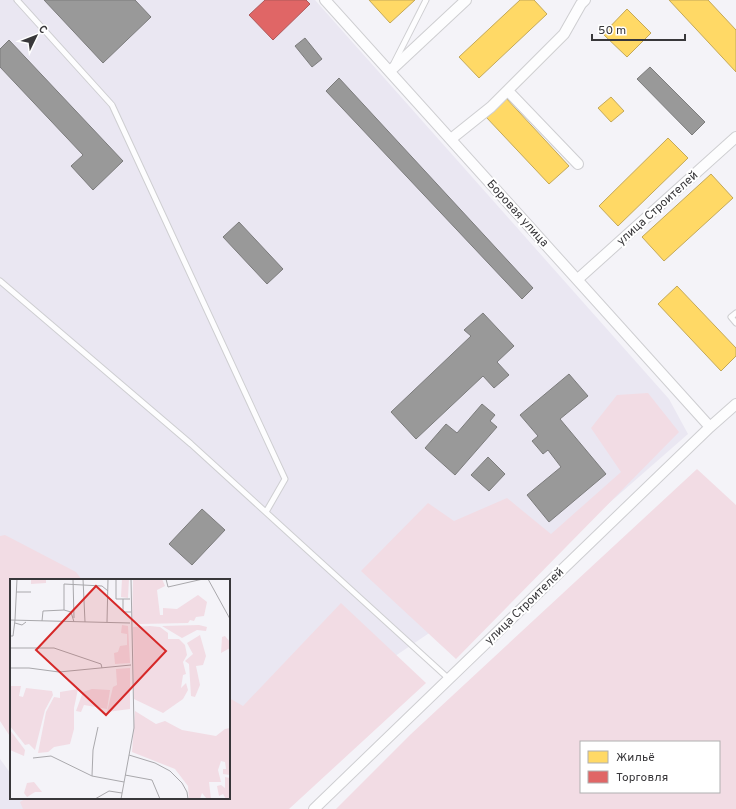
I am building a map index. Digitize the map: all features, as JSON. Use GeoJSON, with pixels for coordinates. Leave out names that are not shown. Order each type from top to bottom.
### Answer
{"type":"FeatureCollection","features":[{"type":"Feature","properties":{"kind":"street","name":"Боровая улица"},"geometry":{"type":"LineString","coordinates":[[325,0],[710,427]]}},
{"type":"Feature","properties":{"kind":"street"},"geometry":{"type":"LineString","coordinates":[[390,71],[466,0]]}},
{"type":"Feature","properties":{"kind":"street"},"geometry":{"type":"LineString","coordinates":[[451,139],[491,107],[564,34],[581,4],[585,0]]}},
{"type":"Feature","properties":{"kind":"street"},"geometry":{"type":"LineString","coordinates":[[508,91],[578,164]]}},
{"type":"Feature","properties":{"kind":"street","name":"улица Строителей"},"geometry":{"type":"LineString","coordinates":[[578,279],[736,137]]}},
{"type":"Feature","properties":{"kind":"street","name":"улица Строителей"},"geometry":{"type":"LineString","coordinates":[[314,809],[710,427],[736,404]]}},
{"type":"Feature","properties":{"kind":"lane"},"geometry":{"type":"LineString","coordinates":[[17,0],[112,105],[285,480],[266,512]]}},
{"type":"Feature","properties":{"kind":"lane"},"geometry":{"type":"LineString","coordinates":[[390,71],[426,0]]}},
{"type":"Feature","properties":{"kind":"lane"},"geometry":{"type":"LineString","coordinates":[[0,281],[191,444],[449,679]]}},
{"type":"Feature","properties":{"kind":"lane"},"geometry":{"type":"LineString","coordinates":[[736,313],[731,317],[736,323]]}},
{"type":"Feature","properties":{"kind":"shaded area"},"geometry":{"type":"Polygon","coordinates":[[[0,0],[315,0],[669,399],[688,434],[567,540],[230,767],[230,579],[32,579],[0,548],[0,0]]]}},
{"type":"Feature","properties":{"kind":"shaded area"},"geometry":{"type":"Polygon","coordinates":[[[648,393],[679,432],[456,659],[361,571],[428,503],[454,521],[507,498],[551,534],[621,472],[591,428],[617,395],[648,393]]]}},
{"type":"Feature","properties":{"kind":"shaded area"},"geometry":{"type":"Polygon","coordinates":[[[697,469],[736,505],[736,809],[336,809],[411,734],[697,469]]]}},
{"type":"Feature","properties":{"kind":"shaded area"},"geometry":{"type":"Polygon","coordinates":[[[5,535],[76,572],[81,579],[10,579],[10,736],[0,721],[0,536],[5,535]]]}},
{"type":"Feature","properties":{"kind":"shaded area"},"geometry":{"type":"Polygon","coordinates":[[[341,603],[426,683],[289,809],[23,809],[20,802],[25,799],[230,799],[230,699],[243,706],[341,603]]]}},
{"type":"Feature","properties":{"kind":"shaded area"},"geometry":{"type":"Polygon","coordinates":[[[0,759],[10,773],[10,799],[30,799],[37,809],[0,809],[0,759]]]}},
{"type":"Feature","properties":{"kind":"building: Жильё"},"geometry":{"type":"Polygon","coordinates":[[[369,0],[415,0],[390,23],[369,0]]]}},
{"type":"Feature","properties":{"kind":"building: Жильё"},"geometry":{"type":"Polygon","coordinates":[[[520,0],[534,0],[547,14],[479,78],[459,57],[520,0]]]}},
{"type":"Feature","properties":{"kind":"building: Жильё"},"geometry":{"type":"Polygon","coordinates":[[[669,0],[708,0],[736,30],[736,72],[669,0]]]}},
{"type":"Feature","properties":{"kind":"building: Жильё"},"geometry":{"type":"Polygon","coordinates":[[[627,9],[651,33],[627,57],[603,34],[627,9]]]}},
{"type":"Feature","properties":{"kind":"building: Жильё"},"geometry":{"type":"Polygon","coordinates":[[[611,97],[624,111],[611,122],[598,108],[611,97]]]}},
{"type":"Feature","properties":{"kind":"building: Жильё"},"geometry":{"type":"Polygon","coordinates":[[[506,98],[569,166],[549,184],[486,117],[506,98]]]}},
{"type":"Feature","properties":{"kind":"building: Жильё"},"geometry":{"type":"Polygon","coordinates":[[[668,138],[688,158],[618,226],[599,206],[668,138]]]}},
{"type":"Feature","properties":{"kind":"building: Жильё"},"geometry":{"type":"Polygon","coordinates":[[[711,174],[733,198],[664,261],[642,237],[711,174]]]}},
{"type":"Feature","properties":{"kind":"building: Жильё"},"geometry":{"type":"Polygon","coordinates":[[[677,286],[736,348],[736,356],[721,371],[658,304],[677,286]]]}},
{"type":"Feature","properties":{"kind":"building: Торговля"},"geometry":{"type":"Polygon","coordinates":[[[265,0],[306,0],[310,4],[273,40],[249,15],[265,0]]]}},
{"type":"Feature","properties":{"kind":"building: Промзона"},"geometry":{"type":"Polygon","coordinates":[[[44,0],[135,0],[151,17],[103,63],[44,0]]]}},
{"type":"Feature","properties":{"kind":"building: Промзона"},"geometry":{"type":"Polygon","coordinates":[[[305,38],[322,59],[312,67],[295,46],[305,38]]]}},
{"type":"Feature","properties":{"kind":"building: Промзона"},"geometry":{"type":"Polygon","coordinates":[[[9,40],[123,161],[93,190],[71,166],[83,155],[0,67],[0,49],[9,40]]]}},
{"type":"Feature","properties":{"kind":"building: Промзона"},"geometry":{"type":"Polygon","coordinates":[[[650,67],[705,122],[692,135],[637,79],[650,67]]]}},
{"type":"Feature","properties":{"kind":"building: Промзона"},"geometry":{"type":"Polygon","coordinates":[[[339,78],[533,288],[522,299],[326,91],[339,78]]]}},
{"type":"Feature","properties":{"kind":"building: Промзона"},"geometry":{"type":"Polygon","coordinates":[[[239,222],[283,269],[267,284],[223,237],[239,222]]]}},
{"type":"Feature","properties":{"kind":"building: Промзона"},"geometry":{"type":"Polygon","coordinates":[[[483,313],[514,346],[497,362],[509,375],[494,388],[483,376],[416,439],[391,412],[471,336],[464,330],[483,313]]]}},
{"type":"Feature","properties":{"kind":"building: Промзона"},"geometry":{"type":"Polygon","coordinates":[[[569,374],[588,396],[560,419],[606,474],[549,522],[527,495],[561,467],[548,450],[543,454],[532,441],[538,436],[520,415],[569,374]]]}},
{"type":"Feature","properties":{"kind":"building: Промзона"},"geometry":{"type":"Polygon","coordinates":[[[482,404],[495,415],[490,421],[497,427],[455,475],[425,448],[446,424],[457,433],[482,404]]]}},
{"type":"Feature","properties":{"kind":"building: Промзона"},"geometry":{"type":"Polygon","coordinates":[[[488,457],[505,474],[489,491],[471,475],[488,457]]]}},
{"type":"Feature","properties":{"kind":"building: Промзона"},"geometry":{"type":"Polygon","coordinates":[[[202,509],[225,530],[192,565],[169,544],[202,509]]]}}]}
